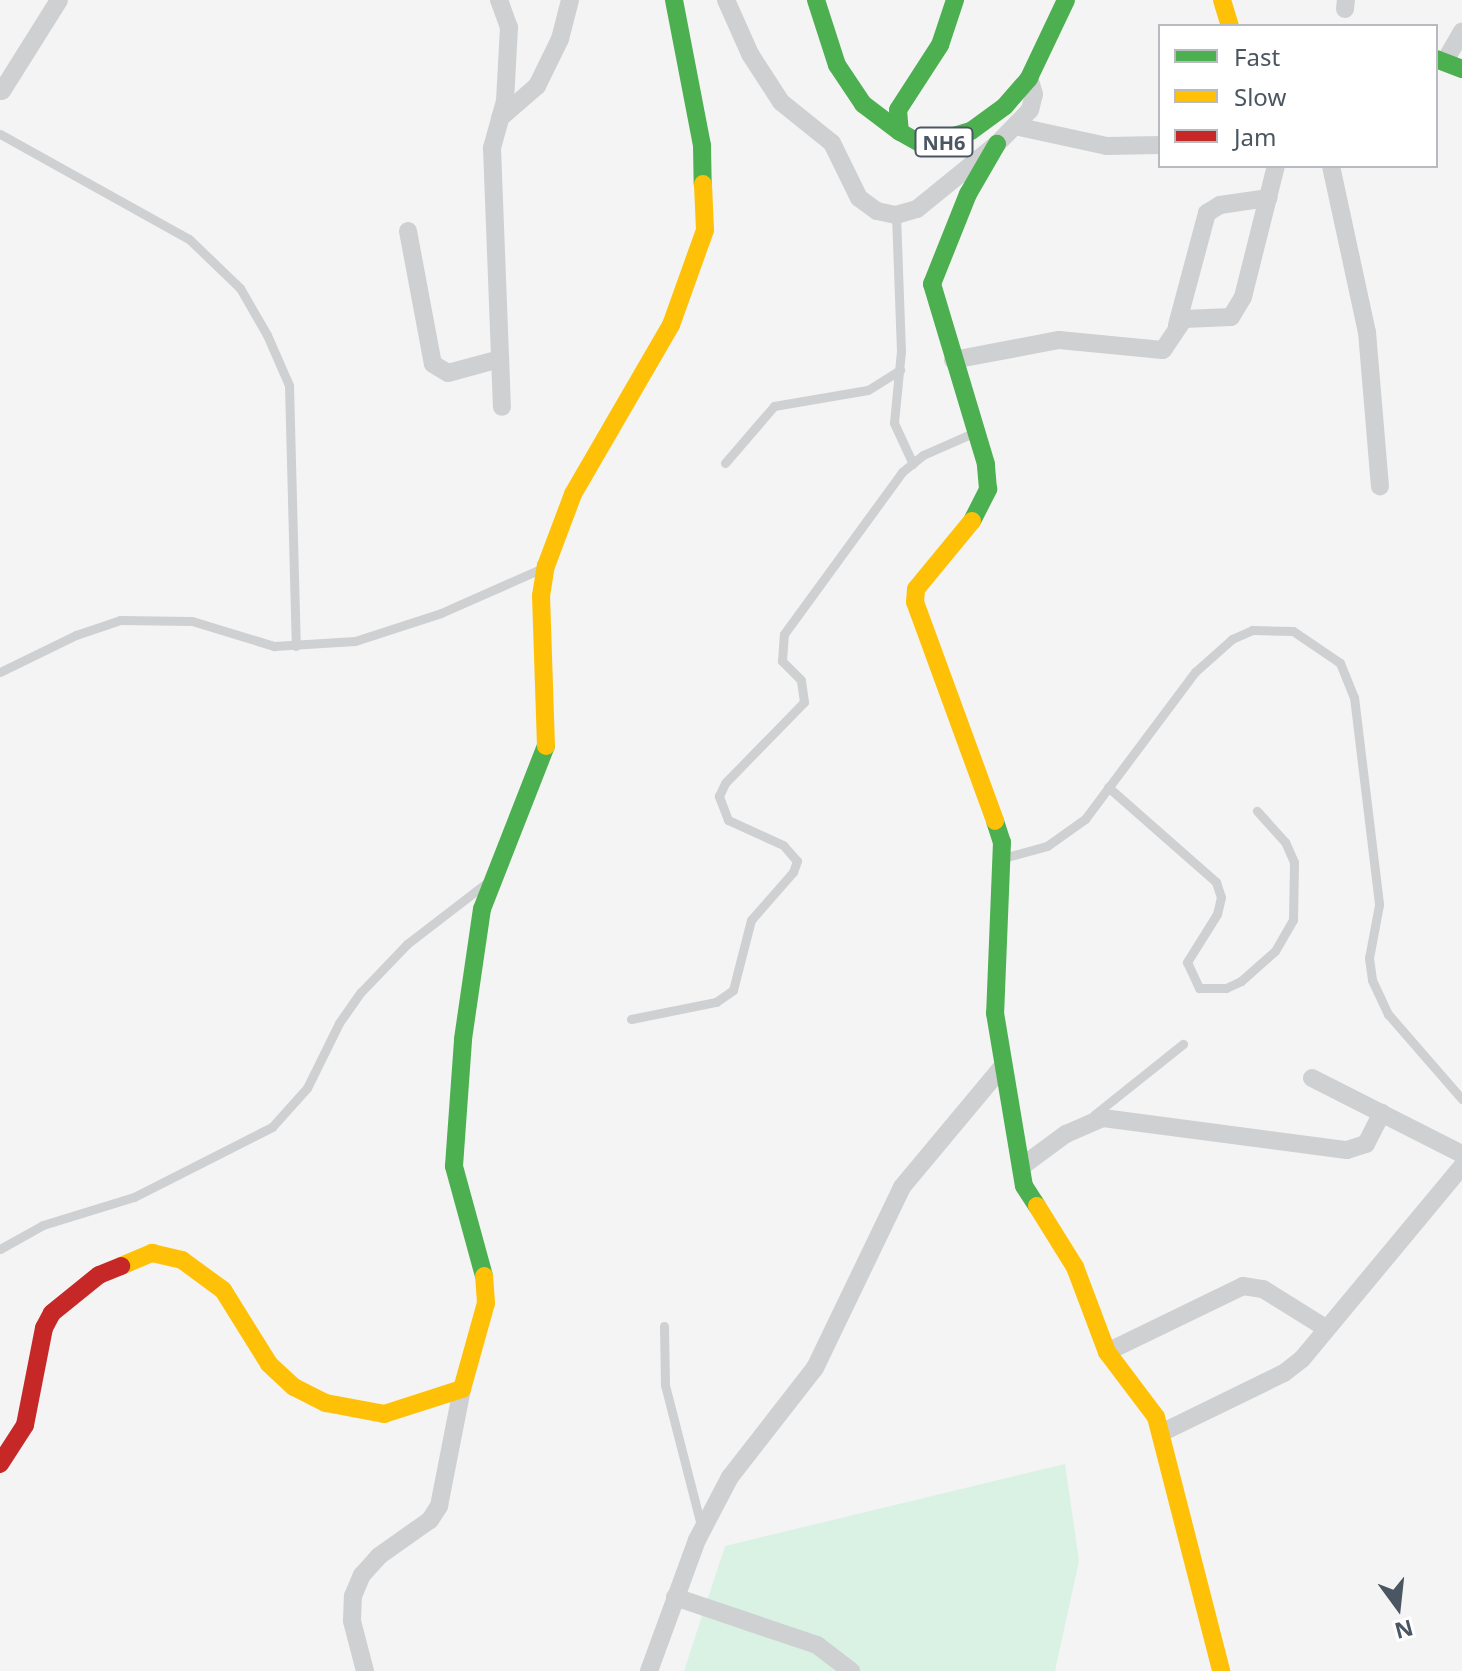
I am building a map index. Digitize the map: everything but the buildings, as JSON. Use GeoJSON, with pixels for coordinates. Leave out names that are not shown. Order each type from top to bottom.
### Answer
{"type":"FeatureCollection","features":[{"type":"Feature","properties":{"kind":"main road"},"geometry":{"type":"LineString","coordinates":[[0,1464],[25,1425],[52,1313],[99,1275],[152,1253],[182,1260],[223,1290],[269,1364],[294,1387],[326,1403],[384,1414],[462,1389],[486,1303],[484,1274],[468,1232],[454,1166],[457,1092],[474,941],[546,747],[541,596],[546,566],[573,494],[671,325],[705,230],[702,145],[674,0]]}},
{"type":"Feature","properties":{"kind":"main road"},"geometry":{"type":"LineString","coordinates":[[816,0],[837,65],[863,104],[900,132]]}},
{"type":"Feature","properties":{"kind":"main road","name":"NH6"},"geometry":{"type":"LineString","coordinates":[[955,0],[940,45],[902,99],[900,132],[923,145],[960,136],[1005,106],[1029,78],[1066,0]]}},
{"type":"Feature","properties":{"kind":"main road"},"geometry":{"type":"LineString","coordinates":[[1222,0],[1229,24]]}},
{"type":"Feature","properties":{"kind":"main road"},"geometry":{"type":"LineString","coordinates":[[997,144],[968,194],[932,284],[976,432],[988,489],[978,513],[916,589],[915,602],[997,819],[1003,858],[995,1013],[1002,1067],[1030,1202],[1075,1267],[1107,1352],[1149,1404],[1161,1433],[1221,1671]]}},
{"type":"Feature","properties":{"kind":"street"},"geometry":{"type":"LineString","coordinates":[[2,91],[59,0]]}},
{"type":"Feature","properties":{"kind":"street"},"geometry":{"type":"LineString","coordinates":[[502,407],[492,148],[500,118],[509,27],[499,0],[506,0]]}},
{"type":"Feature","properties":{"kind":"street"},"geometry":{"type":"LineString","coordinates":[[500,118],[537,86],[560,39],[570,0]]}},
{"type":"Feature","properties":{"kind":"street"},"geometry":{"type":"LineString","coordinates":[[726,0],[750,54],[781,102],[832,143],[859,198],[877,211],[896,215],[917,209],[997,144],[1015,126],[1033,100],[1029,78]]}},
{"type":"Feature","properties":{"kind":"street"},"geometry":{"type":"LineString","coordinates":[[1448,63],[1462,32]]}},
{"type":"Feature","properties":{"kind":"street"},"geometry":{"type":"LineString","coordinates":[[1015,126],[1107,146],[1158,145]]}},
{"type":"Feature","properties":{"kind":"street"},"geometry":{"type":"LineString","coordinates":[[1177,325],[1184,319],[1231,317],[1237,312],[1276,168]]}},
{"type":"Feature","properties":{"kind":"street"},"geometry":{"type":"LineString","coordinates":[[1331,168],[1367,332],[1380,486]]}},
{"type":"Feature","properties":{"kind":"street"},"geometry":{"type":"LineString","coordinates":[[953,360],[1059,340],[1163,350],[1177,325],[1207,213],[1220,205],[1268,198]]}},
{"type":"Feature","properties":{"kind":"street"},"geometry":{"type":"LineString","coordinates":[[408,231],[433,364],[448,373],[500,359]]}},
{"type":"Feature","properties":{"kind":"street"},"geometry":{"type":"LineString","coordinates":[[649,1671],[702,1529],[744,1454],[815,1368],[902,1187],[1002,1067]]}},
{"type":"Feature","properties":{"kind":"street"},"geometry":{"type":"LineString","coordinates":[[1312,1078],[1462,1154]]}},
{"type":"Feature","properties":{"kind":"street"},"geometry":{"type":"LineString","coordinates":[[1021,1167],[1085,1122],[1124,1118],[1347,1150],[1366,1144],[1382,1113]]}},
{"type":"Feature","properties":{"kind":"street"},"geometry":{"type":"LineString","coordinates":[[1161,1433],[1284,1373],[1302,1359],[1324,1327],[1462,1166]]}},
{"type":"Feature","properties":{"kind":"street"},"geometry":{"type":"LineString","coordinates":[[1107,1352],[1243,1286],[1263,1289],[1324,1327]]}},
{"type":"Feature","properties":{"kind":"street"},"geometry":{"type":"LineString","coordinates":[[365,1671],[352,1621],[353,1596],[362,1575],[379,1556],[430,1520],[439,1506],[462,1389]]}},
{"type":"Feature","properties":{"kind":"street"},"geometry":{"type":"LineString","coordinates":[[675,1597],[817,1645],[851,1671]]}},
{"type":"Feature","properties":{"kind":"lane"},"geometry":{"type":"LineString","coordinates":[[0,134],[189,239],[240,288],[267,335],[289,385],[296,646]]}},
{"type":"Feature","properties":{"kind":"lane"},"geometry":{"type":"LineString","coordinates":[[896,215],[900,370],[894,423],[913,464]]}},
{"type":"Feature","properties":{"kind":"lane"},"geometry":{"type":"LineString","coordinates":[[725,463],[774,406],[868,390],[900,370]]}},
{"type":"Feature","properties":{"kind":"lane"},"geometry":{"type":"LineString","coordinates":[[631,1019],[727,997],[751,920],[793,872],[793,852],[728,820],[719,796],[725,783],[804,702],[801,680],[782,661],[784,634],[883,494],[913,464],[976,432]]}},
{"type":"Feature","properties":{"kind":"lane"},"geometry":{"type":"LineString","coordinates":[[0,672],[76,635],[120,620],[192,621],[252,642],[296,646],[382,634],[546,566]]}},
{"type":"Feature","properties":{"kind":"lane"},"geometry":{"type":"LineString","coordinates":[[1003,858],[1047,846],[1067,834],[1108,787],[1195,672],[1232,639],[1270,628],[1293,631],[1326,649],[1349,677],[1354,697],[1379,905],[1369,958],[1372,980],[1388,1014],[1462,1099]]}},
{"type":"Feature","properties":{"kind":"lane"},"geometry":{"type":"LineString","coordinates":[[1108,787],[1216,882],[1221,897],[1217,914],[1187,962],[1199,988],[1226,988],[1241,981],[1281,944],[1293,920],[1294,862],[1285,842],[1257,811]]}},
{"type":"Feature","properties":{"kind":"lane"},"geometry":{"type":"LineString","coordinates":[[0,1249],[43,1225],[134,1197],[272,1127],[307,1088],[339,1023],[361,992],[407,944],[497,875]]}},
{"type":"Feature","properties":{"kind":"lane"},"geometry":{"type":"LineString","coordinates":[[1085,1122],[1183,1044]]}},
{"type":"Feature","properties":{"kind":"lane"},"geometry":{"type":"LineString","coordinates":[[664,1326],[665,1385],[702,1529]]}},
{"type":"Feature","properties":{"kind":"green space"},"geometry":{"type":"Polygon","coordinates":[[[1065,1464],[1079,1561],[1055,1671],[684,1671],[725,1546],[1065,1464]]]}},
{"type":"Feature","properties":{"kind":"traffic: fast"},"geometry":{"type":"LineString","coordinates":[[674,0],[702,145],[703,184]]}},
{"type":"Feature","properties":{"kind":"traffic: fast"},"geometry":{"type":"LineString","coordinates":[[816,0],[837,65],[863,104],[900,132]]}},
{"type":"Feature","properties":{"kind":"traffic: fast"},"geometry":{"type":"LineString","coordinates":[[955,0],[940,45],[898,110],[900,132],[923,145],[971,131],[1005,106],[1029,78],[1066,0]]}},
{"type":"Feature","properties":{"kind":"traffic: fast"},"geometry":{"type":"LineString","coordinates":[[1438,60],[1462,69]]}},
{"type":"Feature","properties":{"kind":"traffic: fast"},"geometry":{"type":"LineString","coordinates":[[972,521],[988,489],[986,464],[932,284],[968,194],[997,144]]}},
{"type":"Feature","properties":{"kind":"traffic: fast"},"geometry":{"type":"LineString","coordinates":[[484,1276],[454,1166],[463,1039],[482,909],[546,746]]}},
{"type":"Feature","properties":{"kind":"traffic: fast"},"geometry":{"type":"LineString","coordinates":[[995,821],[1002,842],[995,1013],[1024,1186],[1037,1206]]}},
{"type":"Feature","properties":{"kind":"traffic: slow"},"geometry":{"type":"LineString","coordinates":[[1222,0],[1229,24]]}},
{"type":"Feature","properties":{"kind":"traffic: slow"},"geometry":{"type":"LineString","coordinates":[[546,746],[541,596],[546,566],[573,494],[671,325],[705,230],[703,184]]}},
{"type":"Feature","properties":{"kind":"traffic: slow"},"geometry":{"type":"LineString","coordinates":[[972,521],[916,589],[915,602],[995,821]]}},
{"type":"Feature","properties":{"kind":"traffic: slow"},"geometry":{"type":"LineString","coordinates":[[1037,1206],[1075,1267],[1107,1352],[1156,1417],[1221,1671]]}},
{"type":"Feature","properties":{"kind":"traffic: slow"},"geometry":{"type":"LineString","coordinates":[[121,1266],[152,1253],[182,1260],[223,1290],[269,1364],[294,1387],[326,1403],[384,1414],[462,1389],[486,1303],[484,1276]]}},
{"type":"Feature","properties":{"kind":"traffic: jam"},"geometry":{"type":"LineString","coordinates":[[0,1464],[25,1425],[44,1328],[52,1313],[99,1275],[121,1266]]}}]}
